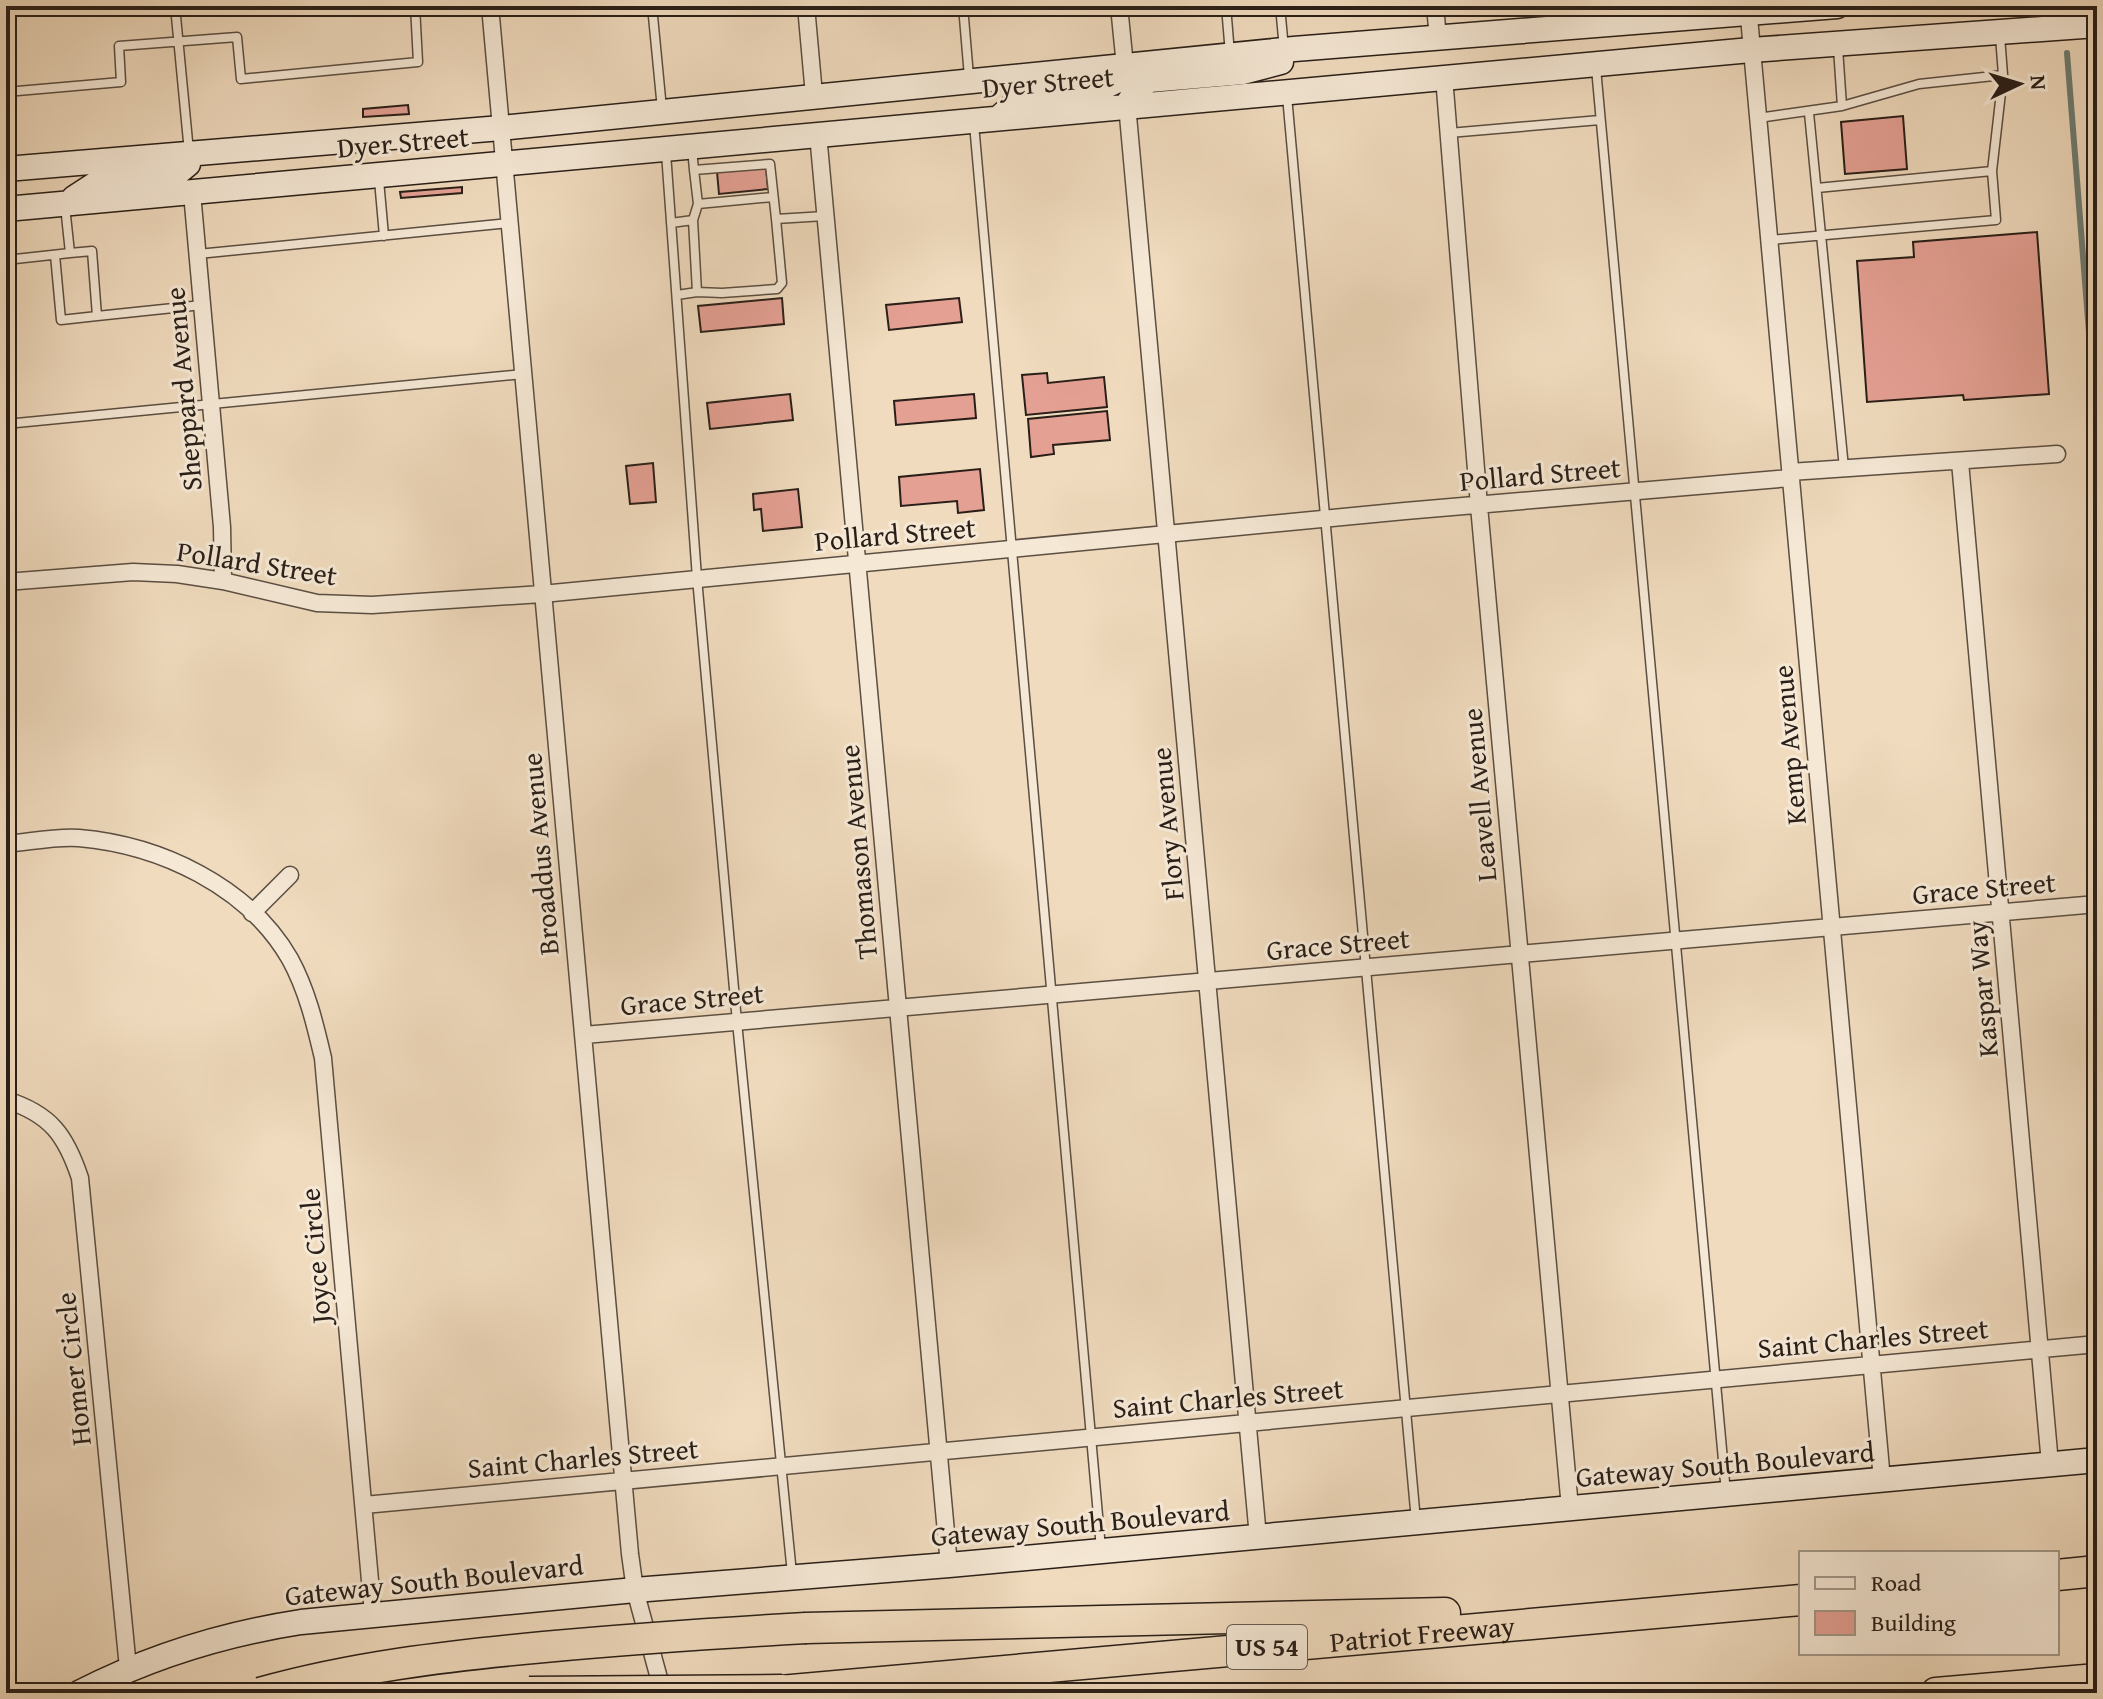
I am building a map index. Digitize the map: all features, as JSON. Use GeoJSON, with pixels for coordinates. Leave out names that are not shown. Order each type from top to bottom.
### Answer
{"type":"FeatureCollection","features":[{"type":"Feature","properties":{"kind":"highway"},"geometry":{"type":"LineString","coordinates":[[2059,1575],[2097,1571]]}},
{"type":"Feature","properties":{"kind":"highway","name":"Patriot Freeway"},"geometry":{"type":"LineString","coordinates":[[516,1693],[769,1692],[1799,1600]]}},
{"type":"Feature","properties":{"kind":"highway"},"geometry":{"type":"LineString","coordinates":[[260,1693],[338,1674],[449,1656],[663,1636],[806,1628],[1751,1605]]}},
{"type":"Feature","properties":{"kind":"highway"},"geometry":{"type":"LineString","coordinates":[[1936,1693],[2097,1679]]}},
{"type":"Feature","properties":{"kind":"main road","name":"Dyer Street"},"geometry":{"type":"LineString","coordinates":[[6,169],[501,128],[814,95],[1593,22],[1837,6]]}},
{"type":"Feature","properties":{"kind":"main road","name":"Dyer Street"},"geometry":{"type":"LineString","coordinates":[[6,209],[666,148],[693,158],[746,140],[1751,50],[2097,25]]}},
{"type":"Feature","properties":{"kind":"main road"},"geometry":{"type":"LineString","coordinates":[[1127,105],[1138,88],[1149,80],[1243,72],[1280,64],[1289,50]]}},
{"type":"Feature","properties":{"kind":"main road"},"geometry":{"type":"LineString","coordinates":[[999,117],[1019,100],[1104,87],[1116,81],[1125,66]]}},
{"type":"Feature","properties":{"kind":"main road"},"geometry":{"type":"LineString","coordinates":[[65,204],[94,185],[177,173],[188,164],[189,153]]}},
{"type":"Feature","properties":{"kind":"main road","name":"Gateway South Boulevard"},"geometry":{"type":"LineString","coordinates":[[79,1693],[128,1668],[195,1645],[262,1628],[373,1614],[949,1565],[2097,1460]]}},
{"type":"Feature","properties":{"kind":"street","name":"Broaddus Avenue"},"geometry":{"type":"LineString","coordinates":[[490,6],[635,1590],[663,1693]]}},
{"type":"Feature","properties":{"kind":"street"},"geometry":{"type":"LineString","coordinates":[[806,6],[814,95]]}},
{"type":"Feature","properties":{"kind":"street"},"geometry":{"type":"LineString","coordinates":[[1119,6],[1125,66]]}},
{"type":"Feature","properties":{"kind":"street"},"geometry":{"type":"LineString","coordinates":[[1435,6],[1438,38]]}},
{"type":"Feature","properties":{"kind":"street","name":"Kemp Avenue"},"geometry":{"type":"LineString","coordinates":[[1748,10],[1882,1480]]}},
{"type":"Feature","properties":{"kind":"street","name":"Leavell Avenue"},"geometry":{"type":"LineString","coordinates":[[1444,77],[1479,506],[1570,1508]]}},
{"type":"Feature","properties":{"kind":"street","name":"Flory Avenue"},"geometry":{"type":"LineString","coordinates":[[1127,105],[1258,1537]]}},
{"type":"Feature","properties":{"kind":"street","name":"Thomason Avenue"},"geometry":{"type":"LineString","coordinates":[[818,134],[949,1565]]}},
{"type":"Feature","properties":{"kind":"street","name":"Sheppard Avenue"},"geometry":{"type":"LineString","coordinates":[[192,193],[222,527],[223,581]]}},
{"type":"Feature","properties":{"kind":"street","name":"Pollard Street"},"geometry":{"type":"LineString","coordinates":[[6,582],[133,572],[177,574],[223,581],[295,599],[372,605],[542,594],[1635,492],[1844,469],[2057,454]]}},
{"type":"Feature","properties":{"kind":"street","name":"Kaspar Way"},"geometry":{"type":"LineString","coordinates":[[1960,462],[2050,1464]]}},
{"type":"Feature","properties":{"kind":"street","name":"Joyce Circle"},"geometry":{"type":"LineString","coordinates":[[6,844],[77,838],[125,845],[181,864],[214,882],[252,913],[282,947],[300,980],[312,1011],[323,1058],[373,1614]]}},
{"type":"Feature","properties":{"kind":"street"},"geometry":{"type":"LineString","coordinates":[[252,913],[290,875]]}},
{"type":"Feature","properties":{"kind":"street","name":"Grace Street"},"geometry":{"type":"LineString","coordinates":[[584,1035],[2097,904]]}},
{"type":"Feature","properties":{"kind":"street","name":"Homer Circle"},"geometry":{"type":"LineString","coordinates":[[6,1100],[39,1116],[59,1133],[70,1147],[80,1178],[128,1668]]}},
{"type":"Feature","properties":{"kind":"street","name":"Saint Charles Street"},"geometry":{"type":"LineString","coordinates":[[364,1505],[2097,1344]]}},
{"type":"Feature","properties":{"kind":"lane"},"geometry":{"type":"LineString","coordinates":[[175,6],[189,153]]}},
{"type":"Feature","properties":{"kind":"lane"},"geometry":{"type":"LineString","coordinates":[[6,92],[121,82],[119,46],[178,41],[237,37],[241,79],[418,62],[415,6]]}},
{"type":"Feature","properties":{"kind":"lane"},"geometry":{"type":"LineString","coordinates":[[652,6],[662,111]]}},
{"type":"Feature","properties":{"kind":"lane"},"geometry":{"type":"LineString","coordinates":[[963,6],[970,81]]}},
{"type":"Feature","properties":{"kind":"lane"},"geometry":{"type":"LineString","coordinates":[[1226,6],[1230,55]]}},
{"type":"Feature","properties":{"kind":"lane"},"geometry":{"type":"LineString","coordinates":[[1280,6],[1289,50]]}},
{"type":"Feature","properties":{"kind":"lane"},"geometry":{"type":"LineString","coordinates":[[1769,240],[1996,220],[1992,171],[2003,75],[2000,32]]}},
{"type":"Feature","properties":{"kind":"lane"},"geometry":{"type":"LineString","coordinates":[[1838,43],[1842,106]]}},
{"type":"Feature","properties":{"kind":"lane"},"geometry":{"type":"LineString","coordinates":[[1595,64],[1726,1494]]}},
{"type":"Feature","properties":{"kind":"lane"},"geometry":{"type":"LineString","coordinates":[[1758,118],[1809,113],[1919,84],[2003,75]]}},
{"type":"Feature","properties":{"kind":"lane"},"geometry":{"type":"LineString","coordinates":[[1286,91],[1416,1523]]}},
{"type":"Feature","properties":{"kind":"lane"},"geometry":{"type":"LineString","coordinates":[[1809,113],[1844,469]]}},
{"type":"Feature","properties":{"kind":"lane"},"geometry":{"type":"LineString","coordinates":[[974,120],[1101,1551]]}},
{"type":"Feature","properties":{"kind":"lane"},"geometry":{"type":"LineString","coordinates":[[1449,133],[1600,120]]}},
{"type":"Feature","properties":{"kind":"lane"},"geometry":{"type":"LineString","coordinates":[[746,140],[749,165]]}},
{"type":"Feature","properties":{"kind":"lane"},"geometry":{"type":"LineString","coordinates":[[666,148],[697,578],[792,1577]]}},
{"type":"Feature","properties":{"kind":"lane"},"geometry":{"type":"LineString","coordinates":[[677,295],[777,289],[782,283],[770,164],[749,165],[693,158],[698,204],[693,220],[697,292]]}},
{"type":"Feature","properties":{"kind":"lane"},"geometry":{"type":"LineString","coordinates":[[1817,188],[1992,171]]}},
{"type":"Feature","properties":{"kind":"lane"},"geometry":{"type":"LineString","coordinates":[[378,175],[384,236]]}},
{"type":"Feature","properties":{"kind":"lane"},"geometry":{"type":"LineString","coordinates":[[698,204],[773,197]]}},
{"type":"Feature","properties":{"kind":"lane"},"geometry":{"type":"LineString","coordinates":[[65,204],[70,253]]}},
{"type":"Feature","properties":{"kind":"lane"},"geometry":{"type":"LineString","coordinates":[[776,219],[825,216]]}},
{"type":"Feature","properties":{"kind":"lane"},"geometry":{"type":"LineString","coordinates":[[671,223],[693,220]]}},
{"type":"Feature","properties":{"kind":"lane"},"geometry":{"type":"LineString","coordinates":[[198,254],[509,223]]}},
{"type":"Feature","properties":{"kind":"lane"},"geometry":{"type":"LineString","coordinates":[[6,260],[92,251],[97,316]]}},
{"type":"Feature","properties":{"kind":"lane"},"geometry":{"type":"LineString","coordinates":[[55,255],[61,320],[202,305]]}},
{"type":"Feature","properties":{"kind":"lane"},"geometry":{"type":"LineString","coordinates":[[6,424],[523,374]]}},
{"type":"Feature","properties":{"kind":"building"},"geometry":{"type":"Polygon","coordinates":[[[408,105],[409,114],[363,117],[363,109],[408,105]]]}},
{"type":"Feature","properties":{"kind":"building"},"geometry":{"type":"Polygon","coordinates":[[[1903,116],[1907,169],[1845,174],[1841,122],[1903,116]]]}},
{"type":"Feature","properties":{"kind":"building"},"geometry":{"type":"Polygon","coordinates":[[[766,167],[768,189],[719,194],[717,172],[766,167]]]}},
{"type":"Feature","properties":{"kind":"building"},"geometry":{"type":"Polygon","coordinates":[[[462,187],[462,193],[401,198],[400,192],[462,187]]]}},
{"type":"Feature","properties":{"kind":"building"},"geometry":{"type":"Polygon","coordinates":[[[2037,232],[2049,394],[1964,400],[1963,395],[1867,402],[1857,261],[1914,257],[1913,242],[2037,232]]]}},
{"type":"Feature","properties":{"kind":"building"},"geometry":{"type":"Polygon","coordinates":[[[782,298],[784,324],[701,332],[698,306],[782,298]]]}},
{"type":"Feature","properties":{"kind":"building"},"geometry":{"type":"Polygon","coordinates":[[[959,298],[962,322],[889,330],[886,305],[959,298]]]}},
{"type":"Feature","properties":{"kind":"building"},"geometry":{"type":"Polygon","coordinates":[[[1047,373],[1048,383],[1104,377],[1107,407],[1026,415],[1022,375],[1047,373]]]}},
{"type":"Feature","properties":{"kind":"building"},"geometry":{"type":"Polygon","coordinates":[[[790,394],[793,420],[710,429],[707,403],[790,394]]]}},
{"type":"Feature","properties":{"kind":"building"},"geometry":{"type":"Polygon","coordinates":[[[974,394],[976,418],[896,425],[894,401],[974,394]]]}},
{"type":"Feature","properties":{"kind":"building"},"geometry":{"type":"Polygon","coordinates":[[[1107,411],[1110,440],[1053,445],[1054,454],[1031,457],[1028,419],[1107,411]]]}},
{"type":"Feature","properties":{"kind":"building"},"geometry":{"type":"Polygon","coordinates":[[[653,463],[656,502],[630,504],[626,466],[653,463]]]}},
{"type":"Feature","properties":{"kind":"building"},"geometry":{"type":"Polygon","coordinates":[[[980,469],[984,510],[958,513],[957,501],[901,506],[899,477],[980,469]]]}},
{"type":"Feature","properties":{"kind":"building"},"geometry":{"type":"Polygon","coordinates":[[[798,489],[802,527],[763,531],[761,509],[754,510],[753,494],[798,489]]]}},
{"type":"Feature","properties":{"kind":"waterway"},"geometry":{"type":"LineString","coordinates":[[2067,53],[2097,434]]}}]}
